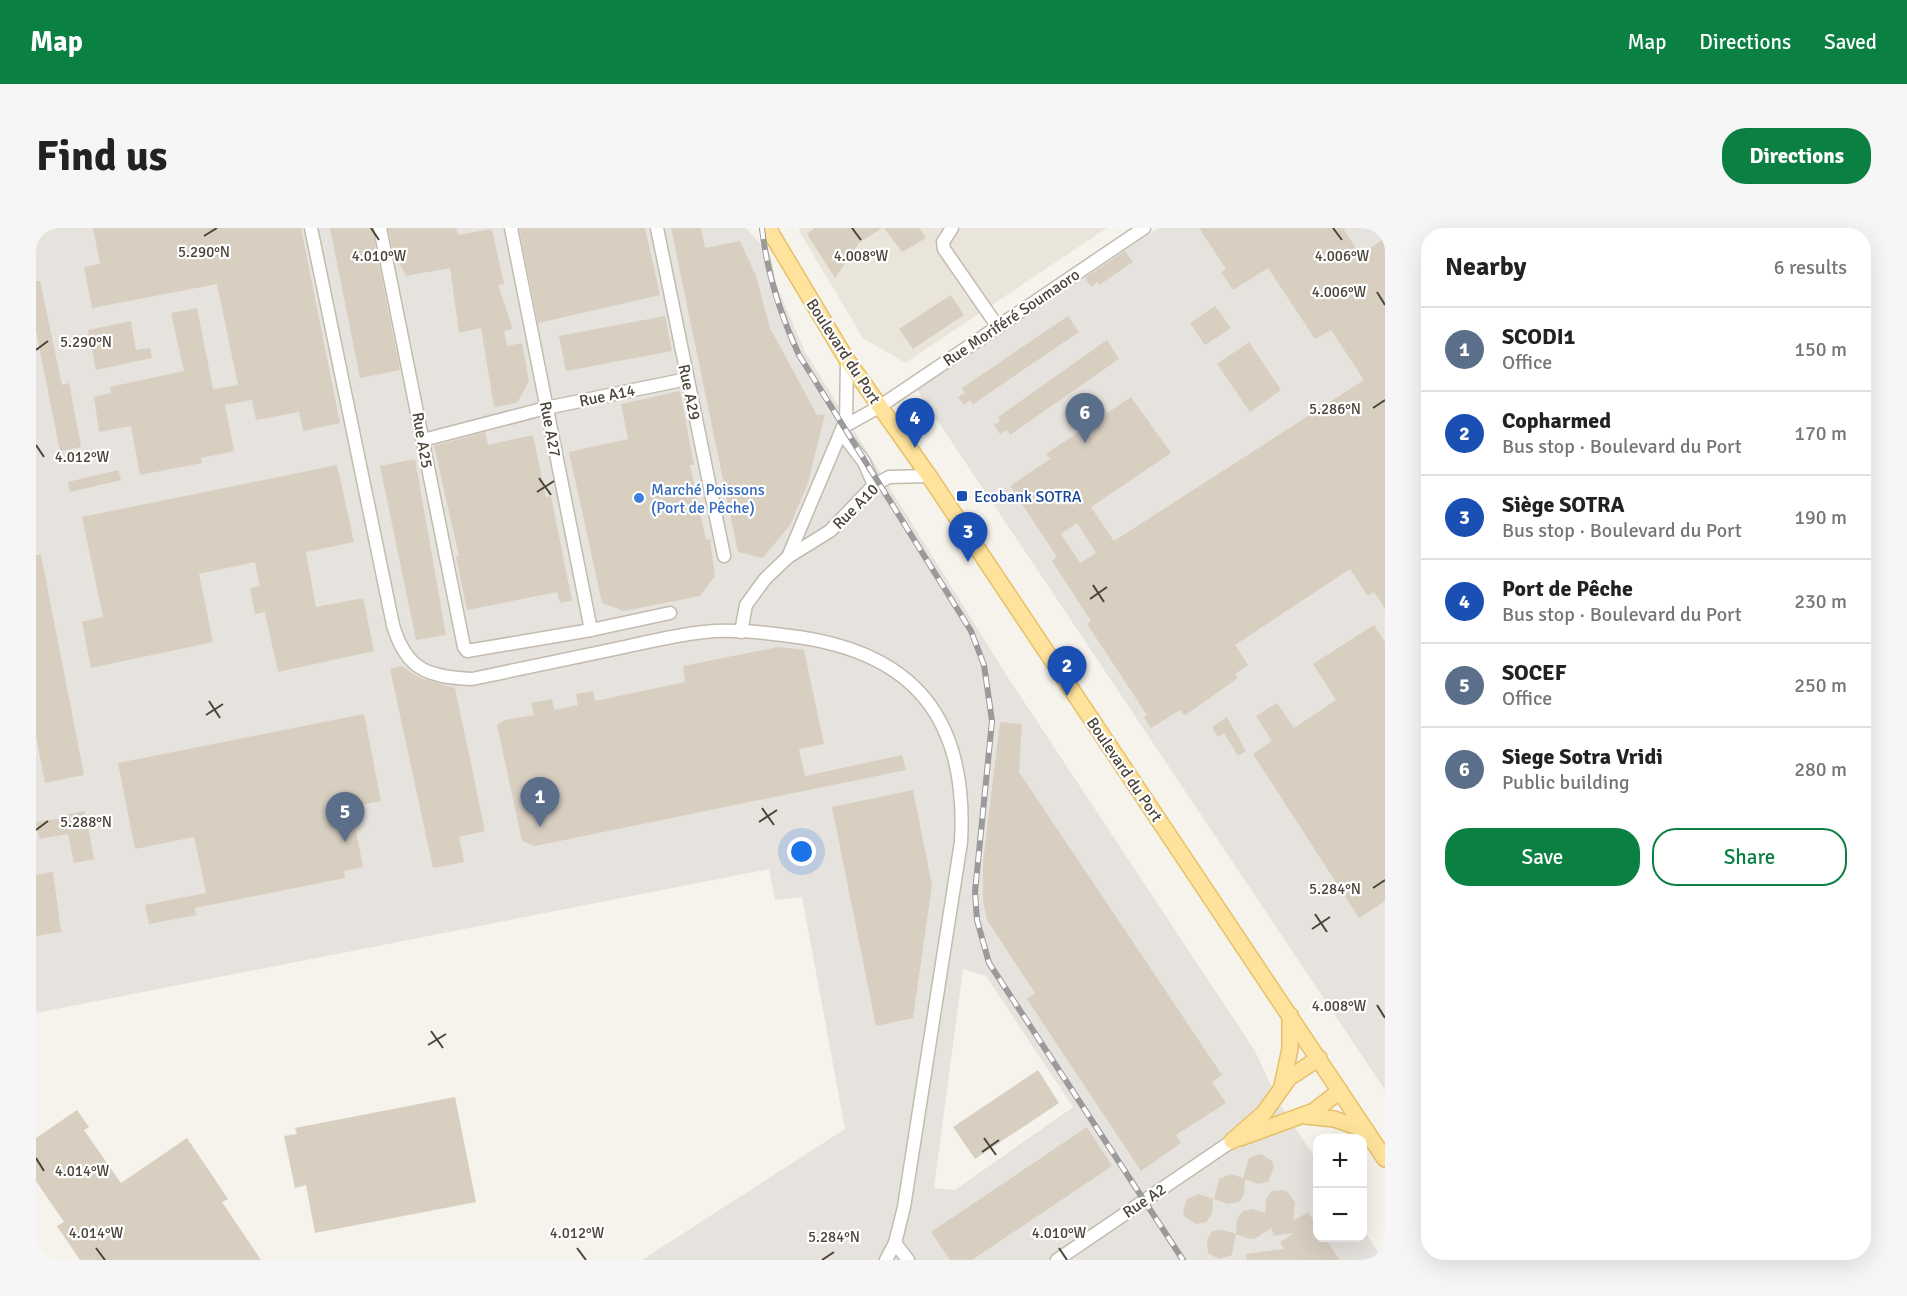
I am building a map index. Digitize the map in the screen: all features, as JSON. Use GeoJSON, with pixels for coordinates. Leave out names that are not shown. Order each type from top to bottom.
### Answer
{"type":"FeatureCollection","features":[{"type":"Feature","properties":{"kind":"main road","name":"Boulevard du Port"},"geometry":{"type":"LineString","coordinates":[[768,228],[846,360],[929,476],[1385,1159]]}},
{"type":"Feature","properties":{"kind":"main road"},"geometry":{"type":"LineString","coordinates":[[1282,1087],[1290,1049],[1290,1015]]}},
{"type":"Feature","properties":{"kind":"main road"},"geometry":{"type":"LineString","coordinates":[[1232,1141],[1264,1113],[1282,1087],[1297,1072],[1319,1058]]}},
{"type":"Feature","properties":{"kind":"main road"},"geometry":{"type":"LineString","coordinates":[[1232,1141],[1302,1116],[1323,1106],[1340,1091]]}},
{"type":"Feature","properties":{"kind":"main road"},"geometry":{"type":"LineString","coordinates":[[1302,1116],[1334,1119],[1366,1130]]}},
{"type":"Feature","properties":{"kind":"street"},"geometry":{"type":"LineString","coordinates":[[311,228],[393,625],[399,646],[411,661],[427,672],[449,678],[472,679],[669,637],[705,632],[741,632],[808,638],[843,646],[875,658],[902,674],[924,697],[940,723],[952,750],[961,780],[961,842],[904,1207],[895,1243],[886,1260]]}},
{"type":"Feature","properties":{"kind":"street","name":"Rue A25"},"geometry":{"type":"LineString","coordinates":[[380,228],[461,642],[467,651],[591,630]]}},
{"type":"Feature","properties":{"kind":"street","name":"Rue A27"},"geometry":{"type":"LineString","coordinates":[[511,228],[591,630]]}},
{"type":"Feature","properties":{"kind":"street","name":"Rue A29"},"geometry":{"type":"LineString","coordinates":[[657,228],[724,556]]}},
{"type":"Feature","properties":{"kind":"street"},"geometry":{"type":"LineString","coordinates":[[952,228],[943,242],[944,249],[998,327]]}},
{"type":"Feature","properties":{"kind":"street","name":"Rue Moriféré Soumaoro"},"geometry":{"type":"LineString","coordinates":[[879,407],[1144,228]]}},
{"type":"Feature","properties":{"kind":"street","name":"Rue A10"},"geometry":{"type":"LineString","coordinates":[[788,557],[843,429],[846,360]]}},
{"type":"Feature","properties":{"kind":"street","name":"Rue A14"},"geometry":{"type":"LineString","coordinates":[[423,440],[546,408],[687,379]]}},
{"type":"Feature","properties":{"kind":"street"},"geometry":{"type":"LineString","coordinates":[[874,484],[864,462],[843,429],[879,407]]}},
{"type":"Feature","properties":{"kind":"street","name":"Rue A10"},"geometry":{"type":"LineString","coordinates":[[741,632],[746,605],[753,592],[788,557],[830,531],[874,484],[889,477],[929,476]]}},
{"type":"Feature","properties":{"kind":"street"},"geometry":{"type":"LineString","coordinates":[[591,630],[670,614]]}},
{"type":"Feature","properties":{"kind":"street","name":"Rue A2"},"geometry":{"type":"LineString","coordinates":[[1057,1260],[1232,1141]]}},
{"type":"Feature","properties":{"kind":"street"},"geometry":{"type":"LineString","coordinates":[[895,1243],[908,1260]]}},
{"type":"Feature","properties":{"kind":"shaded area"},"geometry":{"type":"Polygon","coordinates":[[[36,228],[746,228],[771,256],[776,284],[805,352],[1007,676],[1255,1051],[1279,1103],[1313,1155],[1313,1242],[1367,1242],[1367,1235],[1383,1260],[642,1260],[845,1129],[802,897],[775,900],[769,869],[36,1013],[36,228]],[[963,969],[934,1188],[955,1190],[1073,1107],[986,976],[963,969]]]}},
{"type":"Feature","properties":{"kind":"shaded area"},"geometry":{"type":"Polygon","coordinates":[[[800,228],[1107,228],[905,363],[863,338],[799,231],[800,228]]]}},
{"type":"Feature","properties":{"kind":"shaded area"},"geometry":{"type":"Polygon","coordinates":[[[1158,228],[1385,228],[1385,1090],[917,390],[1158,228]]]}},
{"type":"Feature","properties":{"kind":"building"},"geometry":{"type":"Polygon","coordinates":[[[93,228],[301,228],[340,423],[303,431],[299,412],[256,420],[252,400],[225,405],[234,451],[201,458],[202,463],[140,475],[131,426],[99,432],[94,397],[111,393],[110,387],[184,371],[171,313],[197,308],[213,389],[238,385],[217,284],[92,308],[84,267],[100,264],[93,228]]]}},
{"type":"Feature","properties":{"kind":"building"},"geometry":{"type":"Polygon","coordinates":[[[330,228],[372,228],[400,370],[360,378],[330,228]]]}},
{"type":"Feature","properties":{"kind":"building"},"geometry":{"type":"Polygon","coordinates":[[[388,228],[456,228],[458,235],[492,229],[504,284],[498,285],[513,329],[504,331],[507,346],[522,343],[529,381],[517,403],[494,407],[481,328],[459,333],[450,268],[406,276],[393,251],[388,228]]]}},
{"type":"Feature","properties":{"kind":"building"},"geometry":{"type":"Polygon","coordinates":[[[519,228],[645,228],[660,295],[538,323],[519,228]]]}},
{"type":"Feature","properties":{"kind":"building"},"geometry":{"type":"Polygon","coordinates":[[[671,228],[701,228],[705,248],[740,241],[756,276],[770,328],[817,415],[825,414],[808,483],[790,525],[763,558],[738,552],[671,228]]]}},
{"type":"Feature","properties":{"kind":"building"},"geometry":{"type":"Polygon","coordinates":[[[815,228],[882,228],[859,243],[835,278],[807,234],[815,228]]]}},
{"type":"Feature","properties":{"kind":"building"},"geometry":{"type":"Polygon","coordinates":[[[884,228],[919,228],[926,238],[902,252],[884,228]]]}},
{"type":"Feature","properties":{"kind":"building"},"geometry":{"type":"Polygon","coordinates":[[[1199,228],[1343,228],[1360,255],[1385,238],[1385,609],[1374,592],[1368,596],[1350,569],[1235,645],[1248,665],[1235,674],[1238,678],[1184,716],[1180,710],[1151,728],[1144,717],[1147,715],[1087,624],[1091,621],[1052,561],[1057,557],[1010,486],[1050,459],[1046,454],[1131,397],[1171,453],[1091,507],[1114,541],[1364,380],[1331,330],[1315,339],[1268,268],[1233,290],[1221,272],[1226,269],[1199,228]],[[1077,523],[1061,534],[1080,563],[1096,553],[1077,523]]]}},
{"type":"Feature","properties":{"kind":"building"},"geometry":{"type":"Polygon","coordinates":[[[1125,251],[1133,262],[1099,285],[1097,282],[1091,287],[1085,278],[1125,251]]]}},
{"type":"Feature","properties":{"kind":"building"},"geometry":{"type":"Polygon","coordinates":[[[36,281],[40,281],[62,385],[69,383],[81,447],[60,451],[36,331],[36,281]]]}},
{"type":"Feature","properties":{"kind":"building"},"geometry":{"type":"Polygon","coordinates":[[[951,295],[964,315],[913,349],[899,329],[951,295]]]}},
{"type":"Feature","properties":{"kind":"building"},"geometry":{"type":"Polygon","coordinates":[[[1215,306],[1231,328],[1205,345],[1190,323],[1215,306]]]}},
{"type":"Feature","properties":{"kind":"building"},"geometry":{"type":"Polygon","coordinates":[[[665,316],[672,351],[566,371],[559,336],[665,316]]]}},
{"type":"Feature","properties":{"kind":"building"},"geometry":{"type":"Polygon","coordinates":[[[1068,316],[1079,332],[973,404],[970,400],[964,405],[958,397],[965,393],[962,388],[1068,316]]]}},
{"type":"Feature","properties":{"kind":"building"},"geometry":{"type":"Polygon","coordinates":[[[131,321],[136,350],[150,348],[152,358],[96,370],[88,330],[131,321]]]}},
{"type":"Feature","properties":{"kind":"building"},"geometry":{"type":"Polygon","coordinates":[[[1107,340],[1119,359],[1010,435],[1007,430],[1000,434],[994,425],[1000,421],[998,417],[1107,340]]]}},
{"type":"Feature","properties":{"kind":"building"},"geometry":{"type":"Polygon","coordinates":[[[1249,342],[1281,390],[1250,412],[1217,364],[1249,342]]]}},
{"type":"Feature","properties":{"kind":"building"},"geometry":{"type":"Polygon","coordinates":[[[680,391],[694,465],[690,465],[706,540],[710,539],[715,576],[700,596],[624,611],[602,603],[569,452],[628,439],[621,404],[680,391]]]}},
{"type":"Feature","properties":{"kind":"building"},"geometry":{"type":"Polygon","coordinates":[[[485,432],[488,445],[533,435],[546,497],[551,496],[572,601],[560,603],[557,592],[467,610],[456,557],[459,556],[434,446],[485,432]]]}},
{"type":"Feature","properties":{"kind":"building"},"geometry":{"type":"Polygon","coordinates":[[[415,459],[446,635],[416,640],[380,466],[415,459]]]}},
{"type":"Feature","properties":{"kind":"building"},"geometry":{"type":"Polygon","coordinates":[[[337,465],[354,542],[306,552],[316,607],[363,598],[374,651],[278,672],[265,612],[255,614],[250,588],[260,586],[255,562],[199,574],[213,642],[91,668],[82,622],[103,617],[82,517],[337,465]]]}},
{"type":"Feature","properties":{"kind":"building"},"geometry":{"type":"Polygon","coordinates":[[[118,470],[121,480],[70,492],[68,482],[118,470]]]}},
{"type":"Feature","properties":{"kind":"building"},"geometry":{"type":"Polygon","coordinates":[[[36,555],[41,555],[84,775],[45,783],[36,736],[36,555]]]}},
{"type":"Feature","properties":{"kind":"building"},"geometry":{"type":"Polygon","coordinates":[[[1374,625],[1385,642],[1385,901],[1359,918],[1253,754],[1272,741],[1256,716],[1277,703],[1294,728],[1336,700],[1313,664],[1374,625]]]}},
{"type":"Feature","properties":{"kind":"building"},"geometry":{"type":"Polygon","coordinates":[[[778,647],[804,650],[824,744],[799,749],[805,776],[902,755],[906,770],[535,846],[522,841],[497,725],[505,720],[534,715],[531,703],[552,699],[554,710],[578,705],[576,694],[593,691],[595,701],[685,682],[683,666],[778,647]]]}},
{"type":"Feature","properties":{"kind":"building"},"geometry":{"type":"Polygon","coordinates":[[[401,666],[420,678],[455,688],[485,831],[459,837],[464,862],[433,868],[390,669],[401,666]]]}},
{"type":"Feature","properties":{"kind":"building"},"geometry":{"type":"Polygon","coordinates":[[[364,714],[381,801],[351,807],[363,867],[344,871],[345,878],[195,908],[196,915],[149,924],[145,905],[206,893],[194,837],[135,849],[118,763],[364,714]]]}},
{"type":"Feature","properties":{"kind":"building"},"geometry":{"type":"Polygon","coordinates":[[[1227,717],[1246,751],[1238,756],[1224,733],[1218,737],[1212,727],[1227,717]]]}},
{"type":"Feature","properties":{"kind":"building"},"geometry":{"type":"Polygon","coordinates":[[[1000,722],[1022,724],[1019,772],[1222,1075],[1212,1082],[1226,1103],[1176,1135],[1181,1143],[1141,1171],[1027,999],[1035,993],[987,920],[983,901],[983,862],[1000,722]]]}},
{"type":"Feature","properties":{"kind":"building"},"geometry":{"type":"Polygon","coordinates":[[[913,790],[932,885],[913,1018],[876,1026],[832,807],[913,790]]]}},
{"type":"Feature","properties":{"kind":"building"},"geometry":{"type":"Polygon","coordinates":[[[85,811],[94,859],[74,863],[68,834],[39,839],[36,822],[65,818],[64,815],[85,811]]]}},
{"type":"Feature","properties":{"kind":"building"},"geometry":{"type":"Polygon","coordinates":[[[53,872],[61,932],[36,936],[36,875],[53,872]]]}},
{"type":"Feature","properties":{"kind":"building"},"geometry":{"type":"Polygon","coordinates":[[[1038,1070],[1059,1103],[975,1159],[953,1127],[1038,1070]]]}},
{"type":"Feature","properties":{"kind":"building"},"geometry":{"type":"Polygon","coordinates":[[[455,1097],[476,1202],[315,1233],[306,1185],[295,1188],[284,1136],[297,1134],[295,1128],[455,1097]]]}},
{"type":"Feature","properties":{"kind":"building"},"geometry":{"type":"Polygon","coordinates":[[[77,1110],[89,1127],[84,1130],[121,1183],[187,1138],[228,1199],[222,1202],[261,1260],[80,1260],[57,1226],[64,1222],[36,1181],[36,1138],[77,1110]]]}},
{"type":"Feature","properties":{"kind":"building"},"geometry":{"type":"Polygon","coordinates":[[[1087,1127],[1112,1166],[972,1260],[950,1260],[931,1232],[1087,1127]]]}},
{"type":"Feature","properties":{"kind":"building"},"geometry":{"type":"Polygon","coordinates":[[[1261,1154],[1272,1161],[1274,1167],[1268,1182],[1258,1184],[1245,1179],[1244,1194],[1239,1202],[1228,1204],[1214,1199],[1219,1179],[1231,1174],[1243,1178],[1249,1158],[1261,1154]]]}},
{"type":"Feature","properties":{"kind":"building"},"geometry":{"type":"Polygon","coordinates":[[[1271,1191],[1288,1192],[1295,1203],[1293,1221],[1308,1212],[1313,1220],[1313,1242],[1328,1242],[1340,1260],[1247,1260],[1246,1254],[1284,1249],[1280,1242],[1294,1233],[1271,1236],[1274,1234],[1271,1228],[1256,1238],[1250,1239],[1236,1234],[1237,1219],[1243,1211],[1253,1209],[1265,1213],[1266,1200],[1271,1191]]]}},
{"type":"Feature","properties":{"kind":"building"},"geometry":{"type":"Polygon","coordinates":[[[1199,1194],[1213,1199],[1212,1214],[1206,1222],[1196,1224],[1185,1217],[1183,1211],[1187,1199],[1199,1194]]]}},
{"type":"Feature","properties":{"kind":"building"},"geometry":{"type":"Polygon","coordinates":[[[1222,1230],[1236,1234],[1232,1255],[1219,1259],[1208,1253],[1207,1240],[1212,1231],[1222,1230]]]}},
{"type":"Feature","properties":{"kind":"railway"},"geometry":{"type":"LineString","coordinates":[[762,228],[775,293],[799,355],[971,631],[984,665],[992,721],[975,892],[977,920],[989,963],[1183,1260]]}},
{"type":"Feature","properties":{"kind":"place","name":"Siege Sotra Vridi"},"geometry":{"type":"Point","coordinates":[1085,443]}},
{"type":"Feature","properties":{"kind":"place","name":"Port de Pêche"},"geometry":{"type":"Point","coordinates":[915,448]}},
{"type":"Feature","properties":{"kind":"place","name":"Ecobank SOTRA"},"geometry":{"type":"Point","coordinates":[962,496]}},
{"type":"Feature","properties":{"kind":"place","name":"Marché Poissons (Port de Pêche)"},"geometry":{"type":"Point","coordinates":[639,498]}},
{"type":"Feature","properties":{"kind":"place","name":"Siège SOTRA"},"geometry":{"type":"Point","coordinates":[968,562]}},
{"type":"Feature","properties":{"kind":"place","name":"Copharmed"},"geometry":{"type":"Point","coordinates":[1067,696]}},
{"type":"Feature","properties":{"kind":"place","name":"SCODI1"},"geometry":{"type":"Point","coordinates":[540,827]}},
{"type":"Feature","properties":{"kind":"place","name":"SOCEF"},"geometry":{"type":"Point","coordinates":[345,842]}}]}
